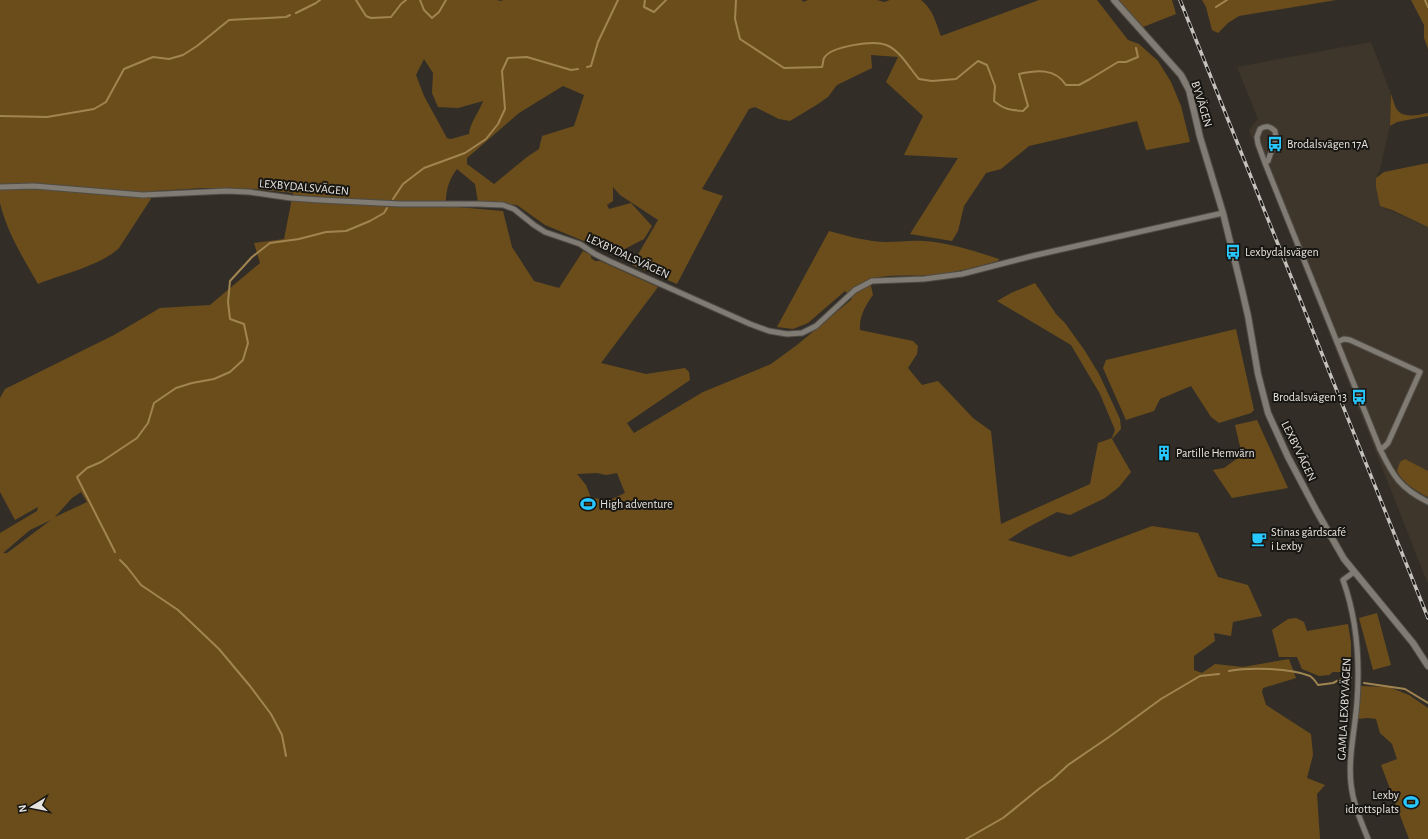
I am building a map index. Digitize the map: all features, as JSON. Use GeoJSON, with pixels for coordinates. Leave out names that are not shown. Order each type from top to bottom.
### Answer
{"type":"FeatureCollection","features":[{"type":"Feature","properties":{"kind":"street","name":"BYVÄGEN"},"geometry":{"type":"LineString","coordinates":[[1114,0],[1181,76],[1186,84],[1192,99],[1200,137],[1223,213]]}},
{"type":"Feature","properties":{"kind":"street"},"geometry":{"type":"LineString","coordinates":[[1265,163],[1268,161],[1276,138],[1275,131],[1268,126],[1264,126],[1260,129],[1257,137],[1258,144],[1265,163],[1336,342],[1380,449],[1390,470],[1400,483],[1412,494],[1428,502]]}},
{"type":"Feature","properties":{"kind":"street","name":"LEXBYDALSVÄGEN"},"geometry":{"type":"LineString","coordinates":[[0,187],[34,186],[143,195],[226,191],[249,192],[305,199],[400,204],[503,205],[514,209],[544,232],[580,244],[609,261],[750,324],[769,331],[787,334],[799,334],[811,329],[855,290],[872,281],[924,279],[962,274],[1038,254],[1223,213]]}},
{"type":"Feature","properties":{"kind":"street","name":"LEXBYVÄGEN"},"geometry":{"type":"LineString","coordinates":[[1223,213],[1248,316],[1258,374],[1268,413],[1288,457],[1344,559],[1413,643],[1428,666]]}},
{"type":"Feature","properties":{"kind":"street"},"geometry":{"type":"LineString","coordinates":[[1336,342],[1344,339],[1350,340],[1420,372],[1388,443],[1380,449]]}},
{"type":"Feature","properties":{"kind":"street","name":"GAMLA LEXBYVÄGEN"},"geometry":{"type":"LineString","coordinates":[[1354,572],[1343,580],[1355,622],[1358,661],[1357,704],[1352,745],[1350,783],[1353,801],[1368,839]]}},
{"type":"Feature","properties":{"kind":"shaded area"},"geometry":{"type":"Polygon","coordinates":[[[0,0],[802,0],[803,2],[808,0],[877,0],[884,2],[890,0],[921,0],[929,8],[941,36],[1039,0],[1097,0],[1128,40],[1139,44],[1158,61],[1171,82],[1181,106],[1190,142],[1146,150],[1137,121],[1029,146],[1001,169],[986,173],[964,206],[958,231],[952,241],[910,234],[958,158],[904,155],[923,116],[886,82],[898,57],[871,55],[872,68],[837,85],[828,97],[790,121],[779,119],[755,107],[749,109],[702,189],[723,196],[677,284],[632,265],[658,220],[620,195],[613,187],[613,201],[607,205],[609,209],[631,203],[652,226],[644,239],[615,254],[545,225],[517,205],[478,202],[475,184],[457,169],[448,186],[446,206],[503,211],[512,247],[534,281],[559,288],[583,251],[591,255],[591,258],[595,261],[600,261],[658,287],[601,363],[646,374],[685,368],[689,372],[690,380],[627,423],[634,433],[703,392],[771,364],[797,345],[852,299],[845,291],[808,323],[793,329],[777,327],[829,231],[873,241],[919,241],[953,245],[999,259],[998,261],[943,274],[885,277],[868,280],[873,295],[863,312],[860,321],[860,330],[913,341],[918,346],[917,354],[908,368],[922,385],[938,381],[973,418],[991,431],[1001,524],[1090,484],[1098,443],[1112,438],[1115,430],[1100,394],[1071,345],[997,301],[1011,293],[1035,283],[1056,314],[1065,323],[1085,351],[1099,374],[1120,419],[1121,429],[1112,439],[1131,472],[1119,487],[1105,498],[1070,515],[1057,512],[1008,540],[1070,557],[1152,526],[1198,533],[1218,577],[1248,585],[1262,616],[1233,622],[1231,636],[1214,633],[1215,641],[1194,656],[1194,670],[1202,673],[1215,664],[1243,667],[1289,659],[1296,678],[1263,688],[1262,692],[1266,705],[1311,734],[1313,755],[1307,778],[1325,785],[1317,794],[1320,839],[0,839],[0,533],[37,511],[38,507],[15,520],[0,492],[0,398],[5,389],[114,335],[160,308],[210,305],[260,263],[254,243],[284,239],[293,193],[256,189],[202,188],[156,191],[119,248],[102,260],[91,265],[38,284],[11,235],[0,203],[0,0]],[[424,59],[416,75],[424,96],[447,138],[451,139],[469,134],[471,125],[483,101],[458,108],[438,107],[432,93],[433,73],[424,59]],[[563,86],[519,113],[467,158],[467,164],[494,184],[539,149],[542,136],[574,126],[584,95],[563,86]],[[597,473],[577,474],[586,485],[591,498],[610,500],[625,493],[617,473],[606,475],[597,473]],[[81,492],[72,498],[55,517],[87,502],[81,492]],[[51,520],[30,530],[3,553],[7,553],[51,520]]]}},
{"type":"Feature","properties":{"kind":"shaded area"},"geometry":{"type":"Polygon","coordinates":[[[1118,0],[1172,0],[1176,14],[1143,27],[1118,0]]]}},
{"type":"Feature","properties":{"kind":"shaded area"},"geometry":{"type":"Polygon","coordinates":[[[1202,0],[1336,0],[1239,16],[1228,23],[1218,33],[1212,30],[1206,7],[1202,0]]]}},
{"type":"Feature","properties":{"kind":"shaded area"},"geometry":{"type":"Polygon","coordinates":[[[1411,0],[1428,0],[1428,49],[1424,38],[1424,25],[1411,0]]]}},
{"type":"Feature","properties":{"kind":"shaded area"},"geometry":{"type":"Polygon","coordinates":[[[1371,42],[1391,94],[1390,126],[1380,169],[1376,178],[1380,206],[1428,227],[1428,584],[1249,130],[1258,119],[1237,67],[1371,42]]]}},
{"type":"Feature","properties":{"kind":"shaded area"},"geometry":{"type":"Polygon","coordinates":[[[1391,94],[1395,106],[1402,114],[1417,115],[1428,113],[1428,116],[1397,122],[1390,126],[1391,94]]]}},
{"type":"Feature","properties":{"kind":"shaded area"},"geometry":{"type":"Polygon","coordinates":[[[1428,163],[1428,227],[1380,206],[1376,187],[1376,178],[1384,172],[1428,163]]]}},
{"type":"Feature","properties":{"kind":"shaded area"},"geometry":{"type":"Polygon","coordinates":[[[1236,329],[1254,410],[1251,413],[1219,423],[1211,417],[1191,386],[1160,399],[1154,411],[1126,420],[1103,368],[1106,360],[1236,329]]]}},
{"type":"Feature","properties":{"kind":"shaded area"},"geometry":{"type":"Polygon","coordinates":[[[1257,420],[1288,488],[1232,498],[1213,470],[1224,468],[1242,455],[1235,425],[1257,420]]]}},
{"type":"Feature","properties":{"kind":"shaded area"},"geometry":{"type":"Polygon","coordinates":[[[1405,459],[1428,471],[1428,497],[1410,486],[1397,471],[1400,462],[1405,459]]]}},
{"type":"Feature","properties":{"kind":"shaded area"},"geometry":{"type":"Polygon","coordinates":[[[1377,613],[1391,665],[1373,670],[1359,618],[1377,613]]]}},
{"type":"Feature","properties":{"kind":"shaded area"},"geometry":{"type":"Polygon","coordinates":[[[1296,618],[1304,622],[1307,631],[1348,624],[1351,643],[1351,674],[1345,672],[1333,672],[1329,675],[1319,676],[1302,669],[1297,657],[1279,657],[1272,630],[1288,619],[1296,618]]]}},
{"type":"Feature","properties":{"kind":"shaded area"},"geometry":{"type":"Polygon","coordinates":[[[1361,686],[1389,687],[1409,695],[1428,708],[1428,839],[1409,839],[1381,765],[1397,759],[1392,744],[1380,733],[1376,719],[1357,719],[1361,686]]]}},
{"type":"Feature","properties":{"kind":"waterway"},"geometry":{"type":"LineString","coordinates":[[296,13],[320,0]]}},
{"type":"Feature","properties":{"kind":"waterway"},"geometry":{"type":"LineString","coordinates":[[356,0],[366,16],[371,18],[391,17],[406,0]]}},
{"type":"Feature","properties":{"kind":"waterway"},"geometry":{"type":"LineString","coordinates":[[420,0],[424,10],[432,18],[439,12],[446,0]]}},
{"type":"Feature","properties":{"kind":"waterway"},"geometry":{"type":"LineString","coordinates":[[587,67],[591,66],[598,42],[618,0]]}},
{"type":"Feature","properties":{"kind":"waterway"},"geometry":{"type":"LineString","coordinates":[[645,0],[644,7],[654,12],[666,0]]}},
{"type":"Feature","properties":{"kind":"waterway"},"geometry":{"type":"LineString","coordinates":[[736,0],[735,19],[740,39],[784,68],[822,67],[824,58],[835,50],[853,45],[872,43],[891,47],[904,60],[919,79],[932,81],[956,79],[978,61],[987,65],[995,86],[994,101],[1005,108],[1023,111],[1028,106],[1019,74],[1039,71],[1051,73],[1062,79],[1066,85],[1079,85],[1118,62],[1126,62],[1138,57],[1136,48]]}},
{"type":"Feature","properties":{"kind":"waterway"},"geometry":{"type":"LineString","coordinates":[[1216,7],[1227,0]]}},
{"type":"Feature","properties":{"kind":"waterway"},"geometry":{"type":"LineString","coordinates":[[1425,0],[1428,7]]}},
{"type":"Feature","properties":{"kind":"waterway"},"geometry":{"type":"LineString","coordinates":[[0,116],[47,117],[94,109],[106,102],[124,69],[153,57],[169,59],[183,55],[197,46],[229,20],[286,17],[290,15]]}},
{"type":"Feature","properties":{"kind":"waterway"},"geometry":{"type":"LineString","coordinates":[[393,199],[403,184],[424,168],[465,153],[486,139],[498,124],[505,109],[502,71],[508,58],[527,57],[571,70],[578,69]]}},
{"type":"Feature","properties":{"kind":"waterway"},"geometry":{"type":"LineString","coordinates":[[115,552],[77,477],[87,468],[101,462],[137,438],[148,423],[154,403],[176,388],[214,379],[230,372],[243,360],[248,343],[244,324],[230,319],[228,302],[230,281],[252,257],[270,243],[299,239],[326,232],[346,231],[370,221],[384,213],[387,208]]}},
{"type":"Feature","properties":{"kind":"waterway"},"geometry":{"type":"LineString","coordinates":[[120,560],[141,585],[178,610],[219,649],[271,714],[282,735],[286,756]]}},
{"type":"Feature","properties":{"kind":"waterway"},"geometry":{"type":"LineString","coordinates":[[1229,671],[1258,669],[1292,671],[1310,676],[1318,685],[1333,683],[1343,678],[1351,678]]}},
{"type":"Feature","properties":{"kind":"waterway"},"geometry":{"type":"LineString","coordinates":[[966,839],[1003,818],[1053,779],[1068,765],[1161,699],[1200,676],[1219,674]]}},
{"type":"Feature","properties":{"kind":"waterway"},"geometry":{"type":"LineString","coordinates":[[1364,683],[1405,689],[1428,703]]}},
{"type":"Feature","properties":{"kind":"railway"},"geometry":{"type":"LineString","coordinates":[[1180,0],[1428,618]]}},
{"type":"Feature","properties":{"kind":"place","name":"Brodalsvägen 17A"},"geometry":{"type":"Point","coordinates":[1275,144]}},
{"type":"Feature","properties":{"kind":"place","name":"Lexbydalsvägen"},"geometry":{"type":"Point","coordinates":[1233,252]}},
{"type":"Feature","properties":{"kind":"place","name":"Brodalsvägen 13"},"geometry":{"type":"Point","coordinates":[1359,397]}},
{"type":"Feature","properties":{"kind":"place","name":"Partille Hemvärn"},"geometry":{"type":"Point","coordinates":[1164,453]}},
{"type":"Feature","properties":{"kind":"place","name":"High adventure"},"geometry":{"type":"Point","coordinates":[588,504]}},
{"type":"Feature","properties":{"kind":"place","name":"Stinas gårdscafé i Lexby"},"geometry":{"type":"Point","coordinates":[1259,539]}},
{"type":"Feature","properties":{"kind":"place","name":"Lexby idrottsplats"},"geometry":{"type":"Point","coordinates":[1411,802]}}]}
